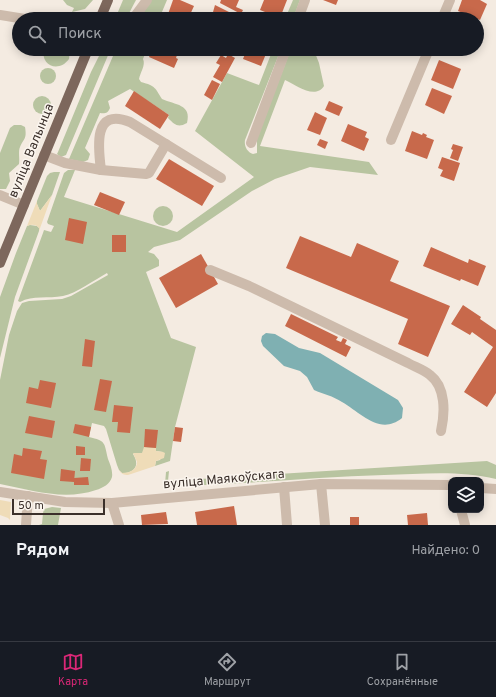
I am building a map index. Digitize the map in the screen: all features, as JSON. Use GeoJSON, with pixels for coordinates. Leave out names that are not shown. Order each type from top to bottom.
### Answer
{"type":"FeatureCollection","features":[{"type":"Feature","properties":{"kind":"main road"},"geometry":{"type":"LineString","coordinates":[[103,12],[108,0]]}},
{"type":"Feature","properties":{"kind":"main road","name":"вуліца Валынца"},"geometry":{"type":"LineString","coordinates":[[0,264],[85,56]]}},
{"type":"Feature","properties":{"kind":"street"},"geometry":{"type":"LineString","coordinates":[[138,12],[147,0]]}},
{"type":"Feature","properties":{"kind":"street"},"geometry":{"type":"LineString","coordinates":[[301,12],[305,0]]}},
{"type":"Feature","properties":{"kind":"street"},"geometry":{"type":"LineString","coordinates":[[445,12],[450,0]]}},
{"type":"Feature","properties":{"kind":"street"},"geometry":{"type":"LineString","coordinates":[[0,15],[12,17]]}},
{"type":"Feature","properties":{"kind":"street"},"geometry":{"type":"LineString","coordinates":[[250,143],[283,56]]}},
{"type":"Feature","properties":{"kind":"street"},"geometry":{"type":"LineString","coordinates":[[391,140],[426,56]]}},
{"type":"Feature","properties":{"kind":"street"},"geometry":{"type":"LineString","coordinates":[[100,170],[98,146],[99,132],[108,122],[115,119],[123,119],[221,178]]}},
{"type":"Feature","properties":{"kind":"street"},"geometry":{"type":"LineString","coordinates":[[44,155],[65,164],[100,170],[146,174],[149,173],[166,144]]}},
{"type":"Feature","properties":{"kind":"street"},"geometry":{"type":"LineString","coordinates":[[0,195],[24,205]]}},
{"type":"Feature","properties":{"kind":"street"},"geometry":{"type":"LineString","coordinates":[[210,270],[249,286],[430,375],[441,388],[443,419],[441,431]]}},
{"type":"Feature","properties":{"kind":"street"},"geometry":{"type":"LineString","coordinates":[[321,484],[325,525]]}},
{"type":"Feature","properties":{"kind":"street","name":"вуліца Маякоўскага"},"geometry":{"type":"LineString","coordinates":[[0,492],[65,502],[112,503],[321,484],[448,485]]}},
{"type":"Feature","properties":{"kind":"street"},"geometry":{"type":"LineString","coordinates":[[284,487],[287,525]]}},
{"type":"Feature","properties":{"kind":"street"},"geometry":{"type":"LineString","coordinates":[[484,488],[496,489]]}},
{"type":"Feature","properties":{"kind":"street"},"geometry":{"type":"LineString","coordinates":[[26,525],[28,496]]}},
{"type":"Feature","properties":{"kind":"street"},"geometry":{"type":"LineString","coordinates":[[112,503],[119,525]]}},
{"type":"Feature","properties":{"kind":"street"},"geometry":{"type":"LineString","coordinates":[[462,513],[464,525]]}},
{"type":"Feature","properties":{"kind":"green space"},"geometry":{"type":"Polygon","coordinates":[[[63,0],[93,0],[85,9],[72,12],[74,8],[67,5],[63,0]]]}},
{"type":"Feature","properties":{"kind":"green space"},"geometry":{"type":"Polygon","coordinates":[[[123,0],[136,0],[130,12],[118,12],[123,0]]]}},
{"type":"Feature","properties":{"kind":"green space"},"geometry":{"type":"Polygon","coordinates":[[[151,0],[167,0],[162,12],[142,12],[151,0]]]}},
{"type":"Feature","properties":{"kind":"green space"},"geometry":{"type":"Polygon","coordinates":[[[293,0],[300,0],[296,12],[288,12],[293,0]]]}},
{"type":"Feature","properties":{"kind":"green space"},"geometry":{"type":"Polygon","coordinates":[[[44,56],[69,56],[69,59],[60,66],[51,66],[45,60],[44,56]]]}},
{"type":"Feature","properties":{"kind":"green space"},"geometry":{"type":"Polygon","coordinates":[[[99,56],[108,56],[66,155],[61,157],[57,154],[99,56]]]}},
{"type":"Feature","properties":{"kind":"green space"},"geometry":{"type":"Polygon","coordinates":[[[113,56],[144,56],[139,79],[141,82],[154,88],[162,99],[177,104],[185,109],[188,117],[187,123],[181,125],[175,124],[168,118],[169,115],[130,89],[108,101],[110,108],[109,110],[106,113],[100,113],[85,148],[90,154],[88,160],[83,162],[69,159],[113,56]]]}},
{"type":"Feature","properties":{"kind":"green space"},"geometry":{"type":"Polygon","coordinates":[[[270,56],[278,56],[245,140],[246,147],[251,153],[257,153],[257,137],[288,56],[316,56],[324,86],[316,92],[311,92],[285,80],[260,146],[369,162],[378,175],[310,167],[275,179],[252,191],[180,240],[154,247],[148,252],[154,254],[159,260],[159,266],[146,272],[171,338],[196,347],[175,427],[170,461],[155,466],[156,461],[160,460],[163,452],[156,451],[156,448],[142,453],[133,454],[136,462],[135,468],[130,472],[122,473],[117,465],[106,429],[104,426],[92,423],[89,437],[103,443],[112,470],[110,482],[106,485],[99,489],[84,493],[60,495],[0,484],[0,380],[9,335],[17,311],[22,303],[29,301],[62,299],[71,296],[108,275],[107,273],[80,289],[63,296],[35,298],[20,302],[18,301],[44,230],[51,232],[54,226],[48,224],[47,222],[64,173],[68,170],[75,170],[64,197],[177,232],[254,177],[195,131],[227,73],[259,85],[270,56]]]}},
{"type":"Feature","properties":{"kind":"green space"},"geometry":{"type":"Polygon","coordinates":[[[45,68],[51,68],[56,73],[54,82],[51,84],[45,84],[40,79],[40,73],[45,68]]]}},
{"type":"Feature","properties":{"kind":"green space"},"geometry":{"type":"Polygon","coordinates":[[[42,96],[48,99],[51,105],[48,111],[42,114],[36,111],[33,105],[36,99],[42,96]]]}},
{"type":"Feature","properties":{"kind":"green space"},"geometry":{"type":"Polygon","coordinates":[[[14,125],[21,125],[25,127],[26,131],[19,149],[19,164],[9,173],[10,181],[6,189],[0,189],[0,153],[10,128],[14,125]]]}},
{"type":"Feature","properties":{"kind":"green space"},"geometry":{"type":"Polygon","coordinates":[[[54,172],[60,172],[52,195],[40,211],[37,201],[47,176],[54,172]]]}},
{"type":"Feature","properties":{"kind":"green space"},"geometry":{"type":"Polygon","coordinates":[[[163,206],[170,209],[173,216],[170,223],[163,226],[156,223],[153,216],[156,209],[163,206]]]}},
{"type":"Feature","properties":{"kind":"green space"},"geometry":{"type":"Polygon","coordinates":[[[27,226],[37,226],[39,231],[15,297],[0,358],[0,297],[27,226]]]}},
{"type":"Feature","properties":{"kind":"green space"},"geometry":{"type":"Polygon","coordinates":[[[487,461],[496,465],[496,479],[468,474],[426,473],[249,483],[168,486],[165,484],[166,472],[169,471],[168,481],[487,461]]]}},
{"type":"Feature","properties":{"kind":"green space"},"geometry":{"type":"Polygon","coordinates":[[[52,507],[61,508],[58,525],[39,525],[42,524],[44,509],[52,507]]]}},
{"type":"Feature","properties":{"kind":"sand"},"geometry":{"type":"Polygon","coordinates":[[[52,195],[39,231],[39,228],[35,225],[27,226],[37,201],[40,211],[52,195]]]}},
{"type":"Feature","properties":{"kind":"sand"},"geometry":{"type":"Polygon","coordinates":[[[144,447],[156,448],[156,451],[165,453],[164,458],[156,461],[155,466],[128,475],[122,473],[130,472],[136,467],[137,462],[133,453],[142,453],[144,447]]]}},
{"type":"Feature","properties":{"kind":"sand"},"geometry":{"type":"Polygon","coordinates":[[[0,500],[11,502],[10,520],[0,515],[0,500]]]}},
{"type":"Feature","properties":{"kind":"water"},"geometry":{"type":"Polygon","coordinates":[[[266,333],[275,334],[299,348],[320,353],[398,400],[403,408],[402,418],[394,423],[386,425],[378,424],[364,417],[339,400],[314,390],[307,377],[300,371],[284,366],[263,346],[261,341],[262,336],[266,333]]]}},
{"type":"Feature","properties":{"kind":"building"},"geometry":{"type":"Polygon","coordinates":[[[173,0],[180,0],[194,6],[191,12],[169,12],[173,0]]]}},
{"type":"Feature","properties":{"kind":"building"},"geometry":{"type":"Polygon","coordinates":[[[221,0],[239,0],[236,7],[243,10],[242,12],[237,12],[220,3],[221,0]]]}},
{"type":"Feature","properties":{"kind":"building"},"geometry":{"type":"Polygon","coordinates":[[[264,0],[287,0],[282,12],[265,12],[260,10],[264,0]]]}},
{"type":"Feature","properties":{"kind":"building"},"geometry":{"type":"Polygon","coordinates":[[[323,0],[338,0],[336,5],[323,0]]]}},
{"type":"Feature","properties":{"kind":"building"},"geometry":{"type":"Polygon","coordinates":[[[462,0],[480,0],[487,4],[484,12],[458,11],[462,0]]]}},
{"type":"Feature","properties":{"kind":"building"},"geometry":{"type":"Polygon","coordinates":[[[215,5],[229,12],[213,12],[215,5]]]}},
{"type":"Feature","properties":{"kind":"building"},"geometry":{"type":"Polygon","coordinates":[[[177,56],[176,58],[178,59],[174,68],[149,57],[177,56]]]}},
{"type":"Feature","properties":{"kind":"building"},"geometry":{"type":"Polygon","coordinates":[[[220,56],[226,58],[227,56],[232,56],[235,58],[222,82],[213,77],[220,65],[216,63],[220,56]]]}},
{"type":"Feature","properties":{"kind":"building"},"geometry":{"type":"Polygon","coordinates":[[[244,56],[265,56],[261,66],[243,59],[244,56]]]}},
{"type":"Feature","properties":{"kind":"building"},"geometry":{"type":"Polygon","coordinates":[[[439,60],[461,69],[453,89],[431,80],[439,60]]]}},
{"type":"Feature","properties":{"kind":"building"},"geometry":{"type":"Polygon","coordinates":[[[212,80],[220,84],[212,100],[204,95],[212,80]]]}},
{"type":"Feature","properties":{"kind":"building"},"geometry":{"type":"Polygon","coordinates":[[[432,88],[452,96],[444,114],[425,105],[432,88]]]}},
{"type":"Feature","properties":{"kind":"building"},"geometry":{"type":"Polygon","coordinates":[[[134,91],[169,115],[160,129],[125,106],[134,91]]]}},
{"type":"Feature","properties":{"kind":"building"},"geometry":{"type":"Polygon","coordinates":[[[329,101],[343,107],[339,116],[325,110],[329,101]]]}},
{"type":"Feature","properties":{"kind":"building"},"geometry":{"type":"Polygon","coordinates":[[[315,112],[327,118],[320,135],[307,130],[315,112]]]}},
{"type":"Feature","properties":{"kind":"building"},"geometry":{"type":"Polygon","coordinates":[[[348,124],[367,132],[365,137],[369,139],[364,151],[341,141],[348,124]]]}},
{"type":"Feature","properties":{"kind":"building"},"geometry":{"type":"Polygon","coordinates":[[[412,131],[422,135],[423,133],[427,135],[426,137],[434,140],[427,159],[405,151],[412,131]]]}},
{"type":"Feature","properties":{"kind":"building"},"geometry":{"type":"Polygon","coordinates":[[[320,139],[328,142],[325,149],[317,145],[320,139]]]}},
{"type":"Feature","properties":{"kind":"building"},"geometry":{"type":"Polygon","coordinates":[[[453,144],[463,147],[458,161],[450,158],[453,150],[451,149],[453,144]]]}},
{"type":"Feature","properties":{"kind":"building"},"geometry":{"type":"Polygon","coordinates":[[[442,157],[460,163],[454,181],[440,176],[443,170],[438,168],[442,157]]]}},
{"type":"Feature","properties":{"kind":"building"},"geometry":{"type":"Polygon","coordinates":[[[169,159],[214,186],[202,206],[156,179],[169,159]]]}},
{"type":"Feature","properties":{"kind":"building"},"geometry":{"type":"Polygon","coordinates":[[[100,192],[125,202],[119,215],[94,205],[100,192]]]}},
{"type":"Feature","properties":{"kind":"building"},"geometry":{"type":"Polygon","coordinates":[[[69,218],[87,222],[83,244],[65,240],[69,218]]]}},
{"type":"Feature","properties":{"kind":"building"},"geometry":{"type":"Polygon","coordinates":[[[112,235],[126,235],[126,252],[112,252],[112,235]]]}},
{"type":"Feature","properties":{"kind":"building"},"geometry":{"type":"Polygon","coordinates":[[[300,236],[351,257],[357,243],[399,261],[390,281],[450,306],[428,357],[398,344],[408,319],[286,268],[300,236]]]}},
{"type":"Feature","properties":{"kind":"building"},"geometry":{"type":"Polygon","coordinates":[[[431,247],[468,263],[469,259],[486,266],[478,286],[461,279],[460,281],[423,266],[431,247]]]}},
{"type":"Feature","properties":{"kind":"building"},"geometry":{"type":"Polygon","coordinates":[[[201,254],[218,284],[176,308],[159,278],[201,254]]]}},
{"type":"Feature","properties":{"kind":"building"},"geometry":{"type":"Polygon","coordinates":[[[463,305],[481,317],[480,319],[496,330],[496,393],[487,407],[464,392],[493,347],[472,332],[470,335],[451,324],[463,305]]]}},
{"type":"Feature","properties":{"kind":"building"},"geometry":{"type":"Polygon","coordinates":[[[291,314],[338,337],[336,340],[341,342],[343,338],[347,340],[345,344],[351,347],[346,357],[285,326],[291,314]]]}},
{"type":"Feature","properties":{"kind":"building"},"geometry":{"type":"Polygon","coordinates":[[[85,339],[95,341],[92,367],[82,366],[85,339]]]}},
{"type":"Feature","properties":{"kind":"building"},"geometry":{"type":"Polygon","coordinates":[[[100,379],[112,381],[106,412],[94,410],[100,379]]]}},
{"type":"Feature","properties":{"kind":"building"},"geometry":{"type":"Polygon","coordinates":[[[40,380],[56,383],[51,408],[26,403],[29,387],[38,389],[40,380]]]}},
{"type":"Feature","properties":{"kind":"building"},"geometry":{"type":"Polygon","coordinates":[[[114,405],[133,407],[130,433],[117,432],[118,422],[112,422],[114,405]]]}},
{"type":"Feature","properties":{"kind":"building"},"geometry":{"type":"Polygon","coordinates":[[[29,416],[55,421],[52,438],[25,433],[29,416]]]}},
{"type":"Feature","properties":{"kind":"building"},"geometry":{"type":"Polygon","coordinates":[[[75,424],[91,427],[89,437],[73,433],[75,424]]]}},
{"type":"Feature","properties":{"kind":"building"},"geometry":{"type":"Polygon","coordinates":[[[175,427],[183,428],[181,442],[173,441],[175,427]]]}},
{"type":"Feature","properties":{"kind":"building"},"geometry":{"type":"Polygon","coordinates":[[[145,429],[158,430],[156,448],[144,447],[145,429]]]}},
{"type":"Feature","properties":{"kind":"building"},"geometry":{"type":"Polygon","coordinates":[[[76,446],[85,447],[85,455],[76,455],[76,446]]]}},
{"type":"Feature","properties":{"kind":"building"},"geometry":{"type":"Polygon","coordinates":[[[23,448],[42,451],[40,459],[47,460],[44,479],[11,473],[14,454],[22,456],[23,448]]]}},
{"type":"Feature","properties":{"kind":"building"},"geometry":{"type":"Polygon","coordinates":[[[81,458],[91,459],[90,471],[80,471],[81,458]]]}},
{"type":"Feature","properties":{"kind":"building"},"geometry":{"type":"Polygon","coordinates":[[[61,469],[75,471],[74,482],[60,481],[61,469]]]}},
{"type":"Feature","properties":{"kind":"building"},"geometry":{"type":"Polygon","coordinates":[[[88,477],[89,485],[74,485],[74,478],[88,477]]]}},
{"type":"Feature","properties":{"kind":"building"},"geometry":{"type":"Polygon","coordinates":[[[234,506],[237,525],[197,525],[195,512],[234,506]]]}},
{"type":"Feature","properties":{"kind":"building"},"geometry":{"type":"Polygon","coordinates":[[[166,512],[168,524],[142,525],[141,515],[166,512]]]}},
{"type":"Feature","properties":{"kind":"building"},"geometry":{"type":"Polygon","coordinates":[[[427,513],[428,525],[408,525],[407,515],[427,513]]]}},
{"type":"Feature","properties":{"kind":"building"},"geometry":{"type":"Polygon","coordinates":[[[350,517],[359,517],[359,525],[350,525],[350,517]]]}}]}
